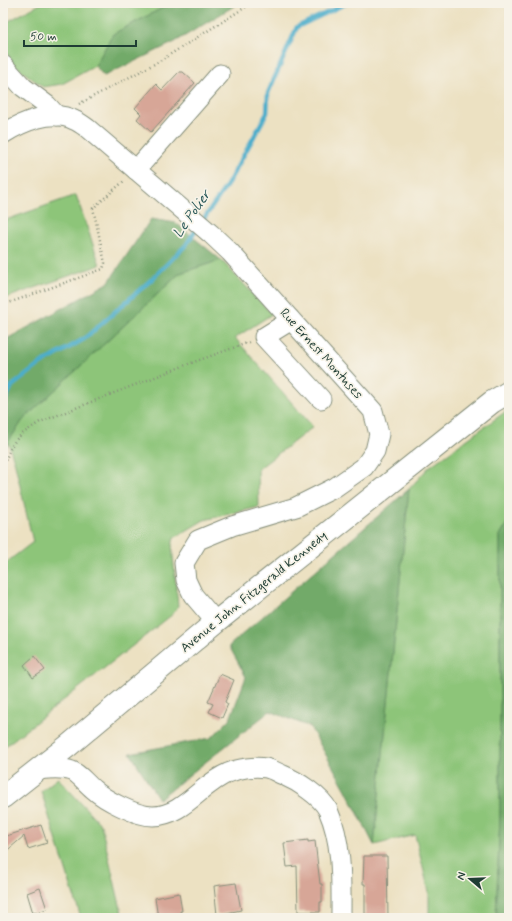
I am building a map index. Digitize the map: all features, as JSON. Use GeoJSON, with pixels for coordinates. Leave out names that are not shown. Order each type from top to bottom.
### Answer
{"type":"FeatureCollection","features":[{"type":"Feature","properties":{"kind":"main road","name":"Avenue John Fitzgerald Kennedy"},"geometry":{"type":"LineString","coordinates":[[3,797],[68,746],[216,622],[492,402],[509,392]]}},
{"type":"Feature","properties":{"kind":"street"},"geometry":{"type":"LineString","coordinates":[[3,65],[24,87],[47,105],[57,116]]}},
{"type":"Feature","properties":{"kind":"street"},"geometry":{"type":"LineString","coordinates":[[136,170],[220,74]]}},
{"type":"Feature","properties":{"kind":"street","name":"Rue Ernest Montuses"},"geometry":{"type":"LineString","coordinates":[[3,134],[39,117],[57,116],[73,119],[87,128],[230,252],[373,411],[379,434],[375,451],[364,467],[334,488],[296,507],[232,526],[198,540],[184,563],[186,580],[193,595],[216,622]]}},
{"type":"Feature","properties":{"kind":"street"},"geometry":{"type":"LineString","coordinates":[[290,320],[264,337],[322,399]]}},
{"type":"Feature","properties":{"kind":"street"},"geometry":{"type":"LineString","coordinates":[[36,770],[56,768],[73,771],[94,791],[123,808],[129,811],[152,816],[167,815],[211,783],[228,773],[248,768],[267,768],[291,778],[317,796],[327,809],[337,840],[341,874],[341,918]]}},
{"type":"Feature","properties":{"kind":"path"},"geometry":{"type":"LineString","coordinates":[[57,116],[158,62],[252,3]]}},
{"type":"Feature","properties":{"kind":"path"},"geometry":{"type":"LineString","coordinates":[[3,305],[103,269],[105,264],[93,208],[136,170]]}},
{"type":"Feature","properties":{"kind":"path"},"geometry":{"type":"LineString","coordinates":[[3,468],[9,448],[19,436],[40,422],[191,363],[264,337]]}},
{"type":"Feature","properties":{"kind":"path"},"geometry":{"type":"LineString","coordinates":[[3,911],[7,918]]}},
{"type":"Feature","properties":{"kind":"green space"},"geometry":{"type":"Polygon","coordinates":[[[42,3],[172,3],[113,34],[95,66],[62,84],[43,87],[13,64],[3,46],[3,24],[42,3]]]}},
{"type":"Feature","properties":{"kind":"green space"},"geometry":{"type":"Polygon","coordinates":[[[172,3],[239,3],[175,42],[104,76],[95,66],[113,34],[172,3]]]}},
{"type":"Feature","properties":{"kind":"green space"},"geometry":{"type":"Polygon","coordinates":[[[76,195],[100,265],[3,299],[3,221],[76,195]]]}},
{"type":"Feature","properties":{"kind":"green space"},"geometry":{"type":"Polygon","coordinates":[[[151,219],[176,223],[221,260],[180,273],[23,420],[8,442],[3,454],[3,341],[108,283],[151,219]]]}},
{"type":"Feature","properties":{"kind":"green space"},"geometry":{"type":"Polygon","coordinates":[[[221,260],[272,314],[235,338],[313,427],[258,469],[259,507],[204,520],[174,538],[172,546],[178,606],[173,614],[3,748],[3,565],[33,542],[15,464],[8,442],[23,420],[180,273],[221,260]]]}},
{"type":"Feature","properties":{"kind":"green space"},"geometry":{"type":"Polygon","coordinates":[[[509,409],[509,520],[500,535],[500,815],[496,918],[429,918],[429,892],[415,835],[374,845],[409,489],[429,467],[509,409]]]}},
{"type":"Feature","properties":{"kind":"green space"},"geometry":{"type":"Polygon","coordinates":[[[409,489],[374,845],[346,790],[310,727],[270,711],[159,799],[130,753],[211,738],[230,719],[246,677],[229,646],[409,489]]]}},
{"type":"Feature","properties":{"kind":"green space"},"geometry":{"type":"Polygon","coordinates":[[[509,520],[509,918],[496,918],[500,815],[500,535],[509,520]]]}},
{"type":"Feature","properties":{"kind":"green space"},"geometry":{"type":"Polygon","coordinates":[[[58,778],[101,825],[123,918],[81,918],[41,791],[58,778]]]}},
{"type":"Feature","properties":{"kind":"building"},"geometry":{"type":"Polygon","coordinates":[[[179,72],[183,72],[195,83],[151,132],[137,119],[141,114],[135,108],[156,84],[162,90],[179,72]]]}},
{"type":"Feature","properties":{"kind":"building"},"geometry":{"type":"Polygon","coordinates":[[[34,656],[45,670],[33,678],[24,665],[34,656]]]}},
{"type":"Feature","properties":{"kind":"building"},"geometry":{"type":"Polygon","coordinates":[[[220,674],[234,680],[225,702],[228,704],[222,718],[209,712],[213,704],[208,702],[220,674]]]}},
{"type":"Feature","properties":{"kind":"building"},"geometry":{"type":"Polygon","coordinates":[[[41,825],[47,843],[28,849],[24,836],[3,854],[3,837],[41,825]]]}},
{"type":"Feature","properties":{"kind":"building"},"geometry":{"type":"Polygon","coordinates":[[[308,840],[308,842],[315,841],[320,884],[322,884],[322,902],[320,902],[320,912],[298,912],[297,866],[287,867],[284,843],[308,840]]]}},
{"type":"Feature","properties":{"kind":"building"},"geometry":{"type":"Polygon","coordinates":[[[364,856],[387,856],[388,918],[365,918],[365,884],[363,884],[364,856]]]}},
{"type":"Feature","properties":{"kind":"building"},"geometry":{"type":"Polygon","coordinates":[[[236,883],[241,910],[217,915],[214,886],[236,883]]]}},
{"type":"Feature","properties":{"kind":"building"},"geometry":{"type":"Polygon","coordinates":[[[40,888],[47,909],[33,913],[27,893],[40,888]]]}},
{"type":"Feature","properties":{"kind":"building"},"geometry":{"type":"Polygon","coordinates":[[[179,893],[182,911],[180,911],[181,918],[158,918],[155,898],[179,893]]]}},
{"type":"Feature","properties":{"kind":"waterway","name":"Le Polier"},"geometry":{"type":"LineString","coordinates":[[203,220],[227,185],[267,113],[268,93],[297,27],[347,3]]}},
{"type":"Feature","properties":{"kind":"waterway","name":"Le Polier"},"geometry":{"type":"LineString","coordinates":[[3,404],[12,386],[39,365],[84,339],[152,279],[186,245],[197,228]]}}]}
